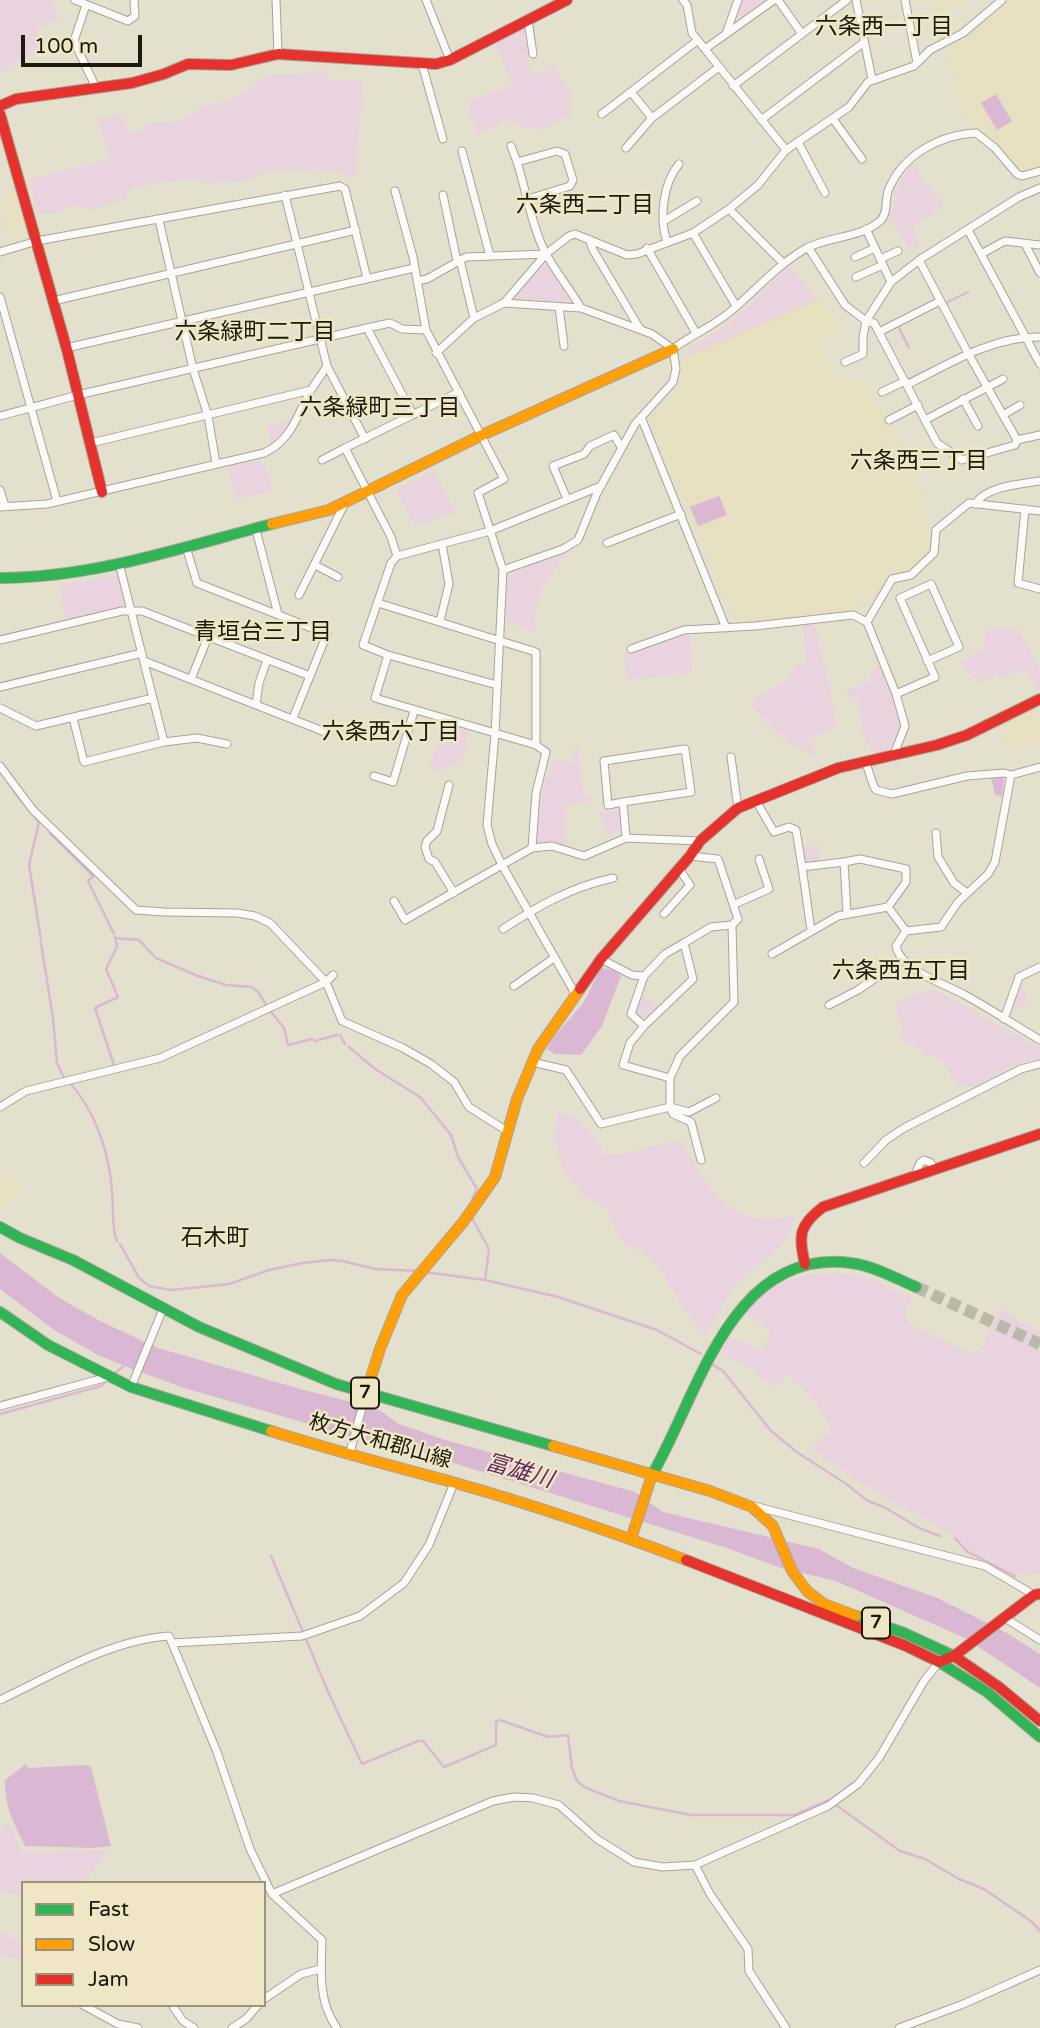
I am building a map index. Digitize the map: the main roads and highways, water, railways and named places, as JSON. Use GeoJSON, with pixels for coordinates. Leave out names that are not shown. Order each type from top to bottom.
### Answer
{"type":"FeatureCollection","features":[{"type":"Feature","properties":{"kind":"water"},"geometry":{"type":"Polygon","coordinates":[[[996,94],[1012,121],[997,130],[981,103],[996,94]]]}},
{"type":"Feature","properties":{"kind":"water"},"geometry":{"type":"Polygon","coordinates":[[[719,496],[727,515],[698,526],[690,507],[719,496]]]}},
{"type":"Feature","properties":{"kind":"water"},"geometry":{"type":"Polygon","coordinates":[[[1002,777],[1002,796],[995,795],[991,778],[1002,777]]]}},
{"type":"Feature","properties":{"kind":"water"},"geometry":{"type":"Polygon","coordinates":[[[602,968],[613,970],[621,976],[602,1026],[581,1055],[555,1054],[547,1049],[583,1003],[602,968]]]}},
{"type":"Feature","properties":{"kind":"water","name":"富雄川"},"geometry":{"type":"Polygon","coordinates":[[[0,1253],[59,1298],[158,1348],[376,1408],[399,1424],[445,1440],[635,1492],[663,1512],[819,1549],[853,1568],[935,1597],[1005,1632],[1040,1654],[1040,1688],[967,1639],[836,1581],[781,1568],[727,1548],[402,1447],[374,1447],[347,1435],[184,1388],[98,1355],[54,1330],[0,1289],[0,1253]]]}},
{"type":"Feature","properties":{"kind":"water"},"geometry":{"type":"Polygon","coordinates":[[[26,1764],[28,1768],[91,1767],[111,1846],[25,1846],[8,1807],[5,1780],[26,1764]]]}},
{"type":"Feature","properties":{"kind":"waterway"},"geometry":{"type":"LineString","coordinates":[[946,303],[968,292]]}},
{"type":"Feature","properties":{"kind":"waterway"},"geometry":{"type":"LineString","coordinates":[[898,326],[909,348]]}},
{"type":"Feature","properties":{"kind":"waterway"},"geometry":{"type":"LineString","coordinates":[[954,357],[963,353]]}},
{"type":"Feature","properties":{"kind":"waterway"},"geometry":{"type":"LineString","coordinates":[[907,380],[929,369]]}},
{"type":"Feature","properties":{"kind":"waterway"},"geometry":{"type":"LineString","coordinates":[[14,792],[23,803]]}},
{"type":"Feature","properties":{"kind":"waterway"},"geometry":{"type":"LineString","coordinates":[[34,816],[39,822],[29,865],[41,940]]}},
{"type":"Feature","properties":{"kind":"waterway"},"geometry":{"type":"LineString","coordinates":[[50,833],[93,876],[88,881],[114,934]]}},
{"type":"Feature","properties":{"kind":"waterway"},"geometry":{"type":"LineString","coordinates":[[114,1065],[95,1008],[118,997],[106,969],[117,947],[115,937]]}},
{"type":"Feature","properties":{"kind":"waterway"},"geometry":{"type":"LineString","coordinates":[[115,938],[139,940],[156,958],[198,976],[226,985],[252,987],[266,1005]]}},
{"type":"Feature","properties":{"kind":"waterway"},"geometry":{"type":"LineString","coordinates":[[41,943],[57,1063],[64,1078]]}},
{"type":"Feature","properties":{"kind":"waterway"},"geometry":{"type":"LineString","coordinates":[[271,1012],[284,1028],[288,1045],[312,1039]]}},
{"type":"Feature","properties":{"kind":"waterway"},"geometry":{"type":"LineString","coordinates":[[315,1041],[337,1035]]}},
{"type":"Feature","properties":{"kind":"waterway"},"geometry":{"type":"LineString","coordinates":[[340,1035],[345,1044]]}},
{"type":"Feature","properties":{"kind":"waterway"},"geometry":{"type":"LineString","coordinates":[[349,1047],[375,1069],[420,1097],[451,1135],[458,1157],[477,1189],[472,1199]]}},
{"type":"Feature","properties":{"kind":"waterway"},"geometry":{"type":"LineString","coordinates":[[70,1083],[87,1107],[105,1149],[117,1241]]}},
{"type":"Feature","properties":{"kind":"waterway"},"geometry":{"type":"LineString","coordinates":[[472,1218],[489,1249],[485,1280]]}},
{"type":"Feature","properties":{"kind":"waterway"},"geometry":{"type":"LineString","coordinates":[[120,1244],[139,1278],[149,1286],[171,1290],[229,1284],[269,1270],[330,1260],[375,1269],[418,1271]]}},
{"type":"Feature","properties":{"kind":"waterway"},"geometry":{"type":"LineString","coordinates":[[424,1272],[485,1280],[558,1297],[657,1330],[701,1354]]}},
{"type":"Feature","properties":{"kind":"waterway"},"geometry":{"type":"LineString","coordinates":[[114,1374],[125,1365]]}},
{"type":"Feature","properties":{"kind":"waterway"},"geometry":{"type":"LineString","coordinates":[[713,1365],[723,1371],[771,1431],[798,1453],[868,1501],[940,1536]]}},
{"type":"Feature","properties":{"kind":"waterway"},"geometry":{"type":"LineString","coordinates":[[0,1414],[101,1386],[106,1381]]}},
{"type":"Feature","properties":{"kind":"waterway"},"geometry":{"type":"LineString","coordinates":[[955,1538],[968,1552],[1015,1576]]}},
{"type":"Feature","properties":{"kind":"waterway"},"geometry":{"type":"LineString","coordinates":[[271,1556],[329,1694],[362,1764],[423,1741],[444,1767],[496,1745],[496,1722],[500,1720],[548,1737],[568,1735],[572,1768],[577,1781],[584,1787],[619,1801],[691,1815],[795,1815],[829,1800],[900,1851],[925,1859],[959,1879],[984,1889],[1032,1922],[1040,1931]]}},
{"type":"Feature","properties":{"kind":"tunnel"},"geometry":{"type":"LineString","coordinates":[[916,1287],[1040,1344]]}},
{"type":"Feature","properties":{"kind":"district","name":"六条西一丁目"},"geometry":{"type":"Point","coordinates":[884,28]}},
{"type":"Feature","properties":{"kind":"district","name":"六条西二丁目"},"geometry":{"type":"Point","coordinates":[585,206]}},
{"type":"Feature","properties":{"kind":"district","name":"六条緑町二丁目"},"geometry":{"type":"Point","coordinates":[255,333]}},
{"type":"Feature","properties":{"kind":"district","name":"六条緑町三丁目"},"geometry":{"type":"Point","coordinates":[380,409]}},
{"type":"Feature","properties":{"kind":"district","name":"六条西三丁目"},"geometry":{"type":"Point","coordinates":[919,462]}},
{"type":"Feature","properties":{"kind":"district","name":"青垣台三丁目"},"geometry":{"type":"Point","coordinates":[263,633]}},
{"type":"Feature","properties":{"kind":"district","name":"六条西六丁目"},"geometry":{"type":"Point","coordinates":[391,733]}},
{"type":"Feature","properties":{"kind":"district","name":"六条西五丁目"},"geometry":{"type":"Point","coordinates":[901,972]}},
{"type":"Feature","properties":{"kind":"district","name":"石木町"},"geometry":{"type":"Point","coordinates":[215,1239]}}]}
